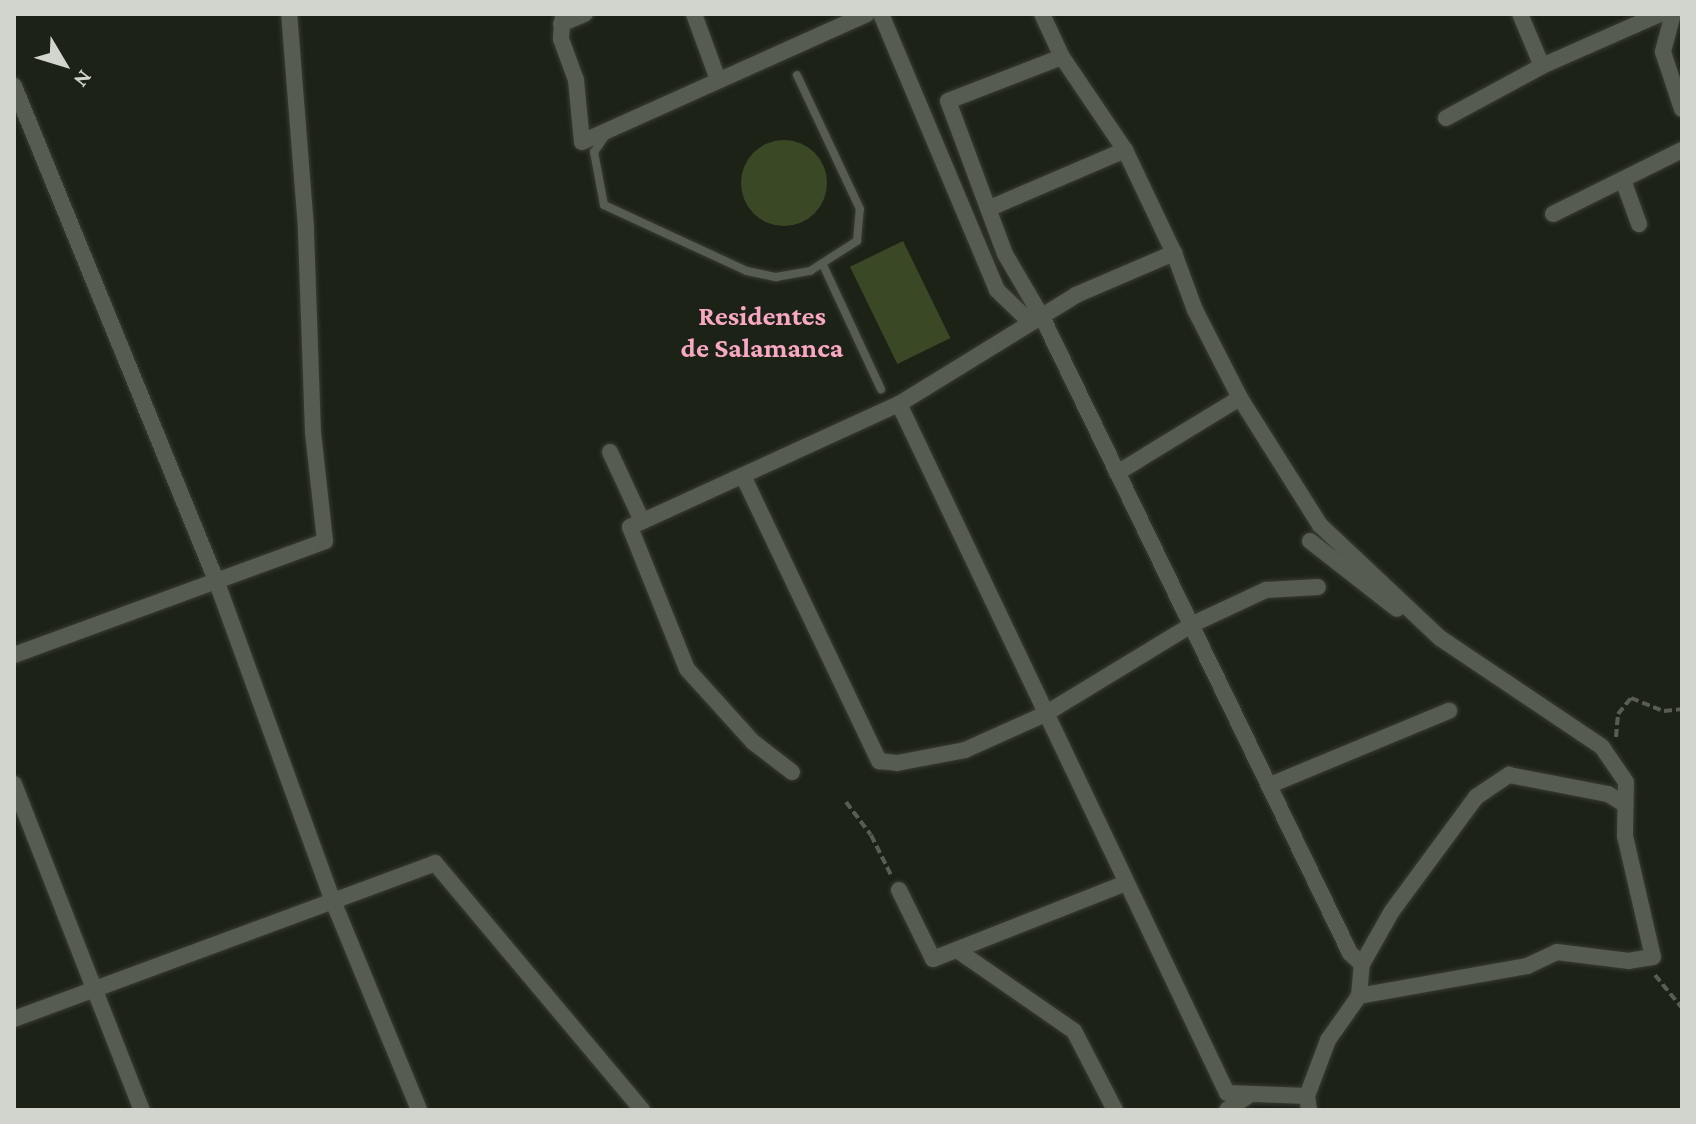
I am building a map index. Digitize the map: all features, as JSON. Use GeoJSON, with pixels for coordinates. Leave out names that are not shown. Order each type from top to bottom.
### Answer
{"type":"FeatureCollection","features":[{"type":"Feature","properties":{"kind":"street"},"geometry":{"type":"LineString","coordinates":[[14,655],[325,541],[313,433],[306,228],[289,14]]}},
{"type":"Feature","properties":{"kind":"street"},"geometry":{"type":"LineString","coordinates":[[585,14],[562,19],[561,39],[576,80],[582,142],[717,77],[867,14]]}},
{"type":"Feature","properties":{"kind":"street"},"geometry":{"type":"LineString","coordinates":[[694,14],[717,77]]}},
{"type":"Feature","properties":{"kind":"street"},"geometry":{"type":"LineString","coordinates":[[881,14],[997,290],[1024,316],[1043,319]]}},
{"type":"Feature","properties":{"kind":"street"},"geometry":{"type":"LineString","coordinates":[[1042,14],[1062,57],[1125,150],[1174,253],[1195,310],[1240,398],[1320,525],[1440,638]]}},
{"type":"Feature","properties":{"kind":"street"},"geometry":{"type":"LineString","coordinates":[[1520,14],[1542,66]]}},
{"type":"Feature","properties":{"kind":"street"},"geometry":{"type":"LineString","coordinates":[[1446,118],[1542,66],[1660,14]]}},
{"type":"Feature","properties":{"kind":"street"},"geometry":{"type":"LineString","coordinates":[[1673,14],[1663,52],[1682,109]]}},
{"type":"Feature","properties":{"kind":"street"},"geometry":{"type":"LineString","coordinates":[[1062,57],[948,101],[1005,254],[1043,319],[1350,953],[1362,964]]}},
{"type":"Feature","properties":{"kind":"street"},"geometry":{"type":"LineString","coordinates":[[14,86],[216,580],[333,901],[419,1110]]}},
{"type":"Feature","properties":{"kind":"street"},"geometry":{"type":"LineString","coordinates":[[990,208],[1125,150]]}},
{"type":"Feature","properties":{"kind":"street"},"geometry":{"type":"LineString","coordinates":[[1553,214],[1682,150]]}},
{"type":"Feature","properties":{"kind":"street"},"geometry":{"type":"LineString","coordinates":[[1623,180],[1639,224]]}},
{"type":"Feature","properties":{"kind":"street"},"geometry":{"type":"LineString","coordinates":[[792,772],[753,742],[687,669],[630,527],[744,478],[899,404],[1043,319],[1076,295],[1174,253]]}},
{"type":"Feature","properties":{"kind":"street"},"geometry":{"type":"LineString","coordinates":[[1117,473],[1240,398]]}},
{"type":"Feature","properties":{"kind":"street"},"geometry":{"type":"LineString","coordinates":[[899,404],[1227,1093],[1308,1103],[1328,1040],[1359,996],[1362,964],[1392,911],[1476,797],[1509,775],[1608,794],[1624,804]]}},
{"type":"Feature","properties":{"kind":"street"},"geometry":{"type":"LineString","coordinates":[[610,452],[642,521]]}},
{"type":"Feature","properties":{"kind":"street"},"geometry":{"type":"LineString","coordinates":[[744,478],[879,761],[897,763],[965,750],[1045,714],[1193,624],[1266,590],[1318,587]]}},
{"type":"Feature","properties":{"kind":"street"},"geometry":{"type":"LineString","coordinates":[[1310,541],[1348,576],[1612,759],[1626,782],[1625,836],[1653,957],[1639,959],[1557,952],[1527,966],[1359,996]]}},
{"type":"Feature","properties":{"kind":"street"},"geometry":{"type":"LineString","coordinates":[[1270,785],[1449,711]]}},
{"type":"Feature","properties":{"kind":"street"},"geometry":{"type":"LineString","coordinates":[[14,784],[142,1110]]}},
{"type":"Feature","properties":{"kind":"street"},"geometry":{"type":"LineString","coordinates":[[14,1019],[435,863],[642,1110]]}},
{"type":"Feature","properties":{"kind":"street"},"geometry":{"type":"LineString","coordinates":[[899,890],[933,959],[1126,883]]}},
{"type":"Feature","properties":{"kind":"street"},"geometry":{"type":"LineString","coordinates":[[957,950],[1074,1031],[1115,1110]]}},
{"type":"Feature","properties":{"kind":"street"},"geometry":{"type":"LineString","coordinates":[[1227,1110],[1249,1095]]}},
{"type":"Feature","properties":{"kind":"lane"},"geometry":{"type":"LineString","coordinates":[[611,128],[594,152],[604,205],[747,271],[776,277],[824,267],[857,241],[860,209],[797,75]]}},
{"type":"Feature","properties":{"kind":"lane"},"geometry":{"type":"LineString","coordinates":[[824,267],[881,389]]}},
{"type":"Feature","properties":{"kind":"path"},"geometry":{"type":"LineString","coordinates":[[1612,759],[1624,702],[1631,698],[1664,711],[1682,709]]}},
{"type":"Feature","properties":{"kind":"path"},"geometry":{"type":"LineString","coordinates":[[846,802],[871,835],[899,890]]}},
{"type":"Feature","properties":{"kind":"path"},"geometry":{"type":"LineString","coordinates":[[1639,959],[1682,1008]]}},
{"type":"Feature","properties":{"kind":"green space"},"geometry":{"type":"Polygon","coordinates":[[[784,140],[800,144],[814,153],[823,167],[827,183],[823,199],[814,213],[800,222],[784,226],[768,222],[754,213],[745,199],[741,183],[745,167],[754,153],[768,144],[784,140]]]}},
{"type":"Feature","properties":{"kind":"green space"},"geometry":{"type":"Polygon","coordinates":[[[903,241],[950,338],[897,364],[850,267],[903,241]]]}},
{"type":"Feature","properties":{"kind":"district","name":"Residentes de Salamanca"},"geometry":{"type":"Point","coordinates":[762,332]}}]}
